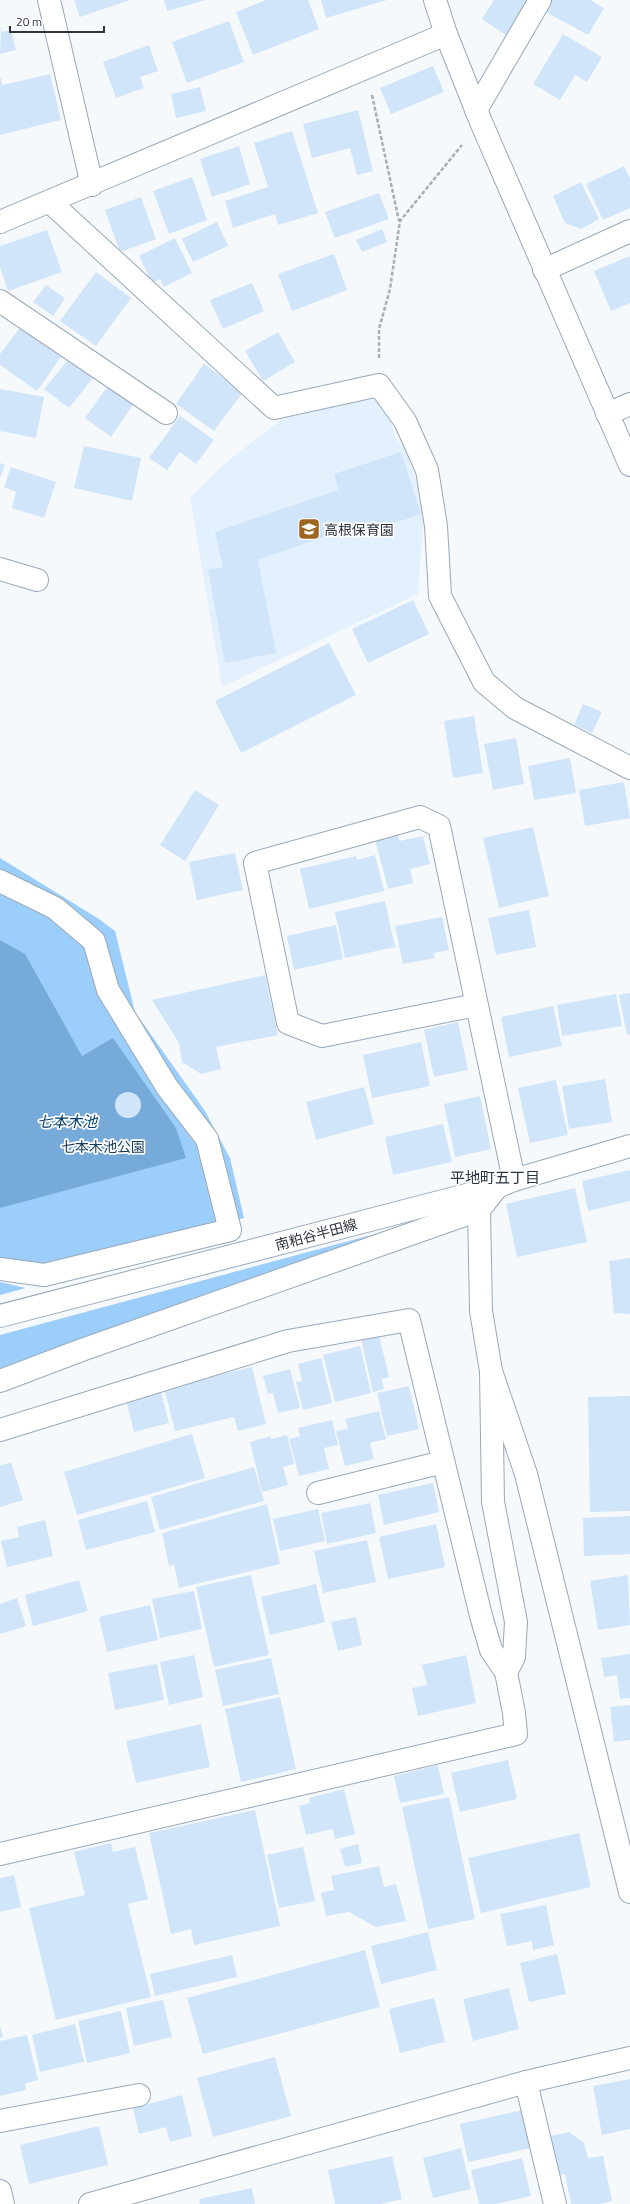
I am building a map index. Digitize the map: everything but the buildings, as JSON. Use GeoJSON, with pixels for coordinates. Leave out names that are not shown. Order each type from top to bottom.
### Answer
{"type":"FeatureCollection","features":[{"type":"Feature","properties":{"kind":"street"},"geometry":{"type":"LineString","coordinates":[[49,0],[92,185]]}},
{"type":"Feature","properties":{"kind":"street"},"geometry":{"type":"LineString","coordinates":[[435,0],[446,34],[479,116],[544,270],[630,465]]}},
{"type":"Feature","properties":{"kind":"street"},"geometry":{"type":"LineString","coordinates":[[479,116],[540,0]]}},
{"type":"Feature","properties":{"kind":"street"},"geometry":{"type":"LineString","coordinates":[[0,222],[92,185],[365,67],[446,34]]}},
{"type":"Feature","properties":{"kind":"street"},"geometry":{"type":"LineString","coordinates":[[50,202],[274,408],[379,386],[405,421],[427,470],[436,526],[440,596],[484,682],[515,708],[630,768]]}},
{"type":"Feature","properties":{"kind":"street"},"geometry":{"type":"LineString","coordinates":[[544,270],[630,231]]}},
{"type":"Feature","properties":{"kind":"street"},"geometry":{"type":"LineString","coordinates":[[0,301],[166,413]]}},
{"type":"Feature","properties":{"kind":"street"},"geometry":{"type":"LineString","coordinates":[[607,414],[630,404]]}},
{"type":"Feature","properties":{"kind":"street"},"geometry":{"type":"LineString","coordinates":[[0,568],[37,580]]}},
{"type":"Feature","properties":{"kind":"street"},"geometry":{"type":"LineString","coordinates":[[0,1381],[79,1351],[479,1210],[506,1183],[476,1005],[439,826],[420,817],[255,863],[288,1023],[322,1036],[476,1005]]}},
{"type":"Feature","properties":{"kind":"street"},"geometry":{"type":"LineString","coordinates":[[0,881],[55,908],[94,940],[108,990],[167,1087],[206,1139],[230,1230],[44,1275],[0,1269]]}},
{"type":"Feature","properties":{"kind":"street","name":"南粕谷半田線"},"geometry":{"type":"LineString","coordinates":[[0,1316],[506,1183],[630,1146]]}},
{"type":"Feature","properties":{"kind":"street"},"geometry":{"type":"LineString","coordinates":[[479,1210],[481,1311],[491,1371],[493,1502],[516,1622],[514,1657],[506,1672]]}},
{"type":"Feature","properties":{"kind":"street"},"geometry":{"type":"LineString","coordinates":[[0,1430],[288,1341],[409,1320],[481,1616],[491,1650],[506,1672],[514,1713],[516,1734],[0,1854]]}},
{"type":"Feature","properties":{"kind":"street"},"geometry":{"type":"LineString","coordinates":[[491,1371],[526,1474],[630,1892]]}},
{"type":"Feature","properties":{"kind":"street"},"geometry":{"type":"LineString","coordinates":[[318,1493],[443,1462]]}},
{"type":"Feature","properties":{"kind":"street"},"geometry":{"type":"LineString","coordinates":[[90,2204],[526,2082],[630,2058]]}},
{"type":"Feature","properties":{"kind":"street"},"geometry":{"type":"LineString","coordinates":[[526,2082],[555,2204]]}},
{"type":"Feature","properties":{"kind":"street"},"geometry":{"type":"LineString","coordinates":[[0,2121],[139,2095]]}},
{"type":"Feature","properties":{"kind":"street"},"geometry":{"type":"LineString","coordinates":[[0,2191],[3,2204]]}},
{"type":"Feature","properties":{"kind":"path"},"geometry":{"type":"LineString","coordinates":[[365,67],[400,221],[390,289],[379,329],[379,386]]}},
{"type":"Feature","properties":{"kind":"path"},"geometry":{"type":"LineString","coordinates":[[400,221],[479,116]]}},
{"type":"Feature","properties":{"kind":"shaded area","name":"高根保育園"},"geometry":{"type":"Polygon","coordinates":[[[374,393],[388,406],[395,438],[405,448],[420,491],[424,512],[418,594],[222,687],[190,497],[228,461],[295,409],[374,393]]]}},
{"type":"Feature","properties":{"kind":"green space","name":"七本木池公園"},"geometry":{"type":"Polygon","coordinates":[[[0,858],[99,919],[115,931],[135,1012],[205,1111],[230,1158],[244,1218],[43,1267],[0,1260],[0,858]]]}},
{"type":"Feature","properties":{"kind":"green space"},"geometry":{"type":"Polygon","coordinates":[[[375,1234],[236,1288],[0,1369],[0,1335],[375,1234]]]}},
{"type":"Feature","properties":{"kind":"green space"},"geometry":{"type":"Polygon","coordinates":[[[0,1282],[26,1288],[0,1295],[0,1282]]]}},
{"type":"Feature","properties":{"kind":"water","name":"七本木池"},"geometry":{"type":"Polygon","coordinates":[[[0,940],[25,954],[82,1056],[113,1038],[176,1128],[186,1158],[0,1208],[0,940]]]}},
{"type":"Feature","properties":{"kind":"place","name":"高根保育園"},"geometry":{"type":"Point","coordinates":[309,529]}},
{"type":"Feature","properties":{"kind":"district","name":"平地町五丁目"},"geometry":{"type":"Point","coordinates":[495,1177]}}]}
